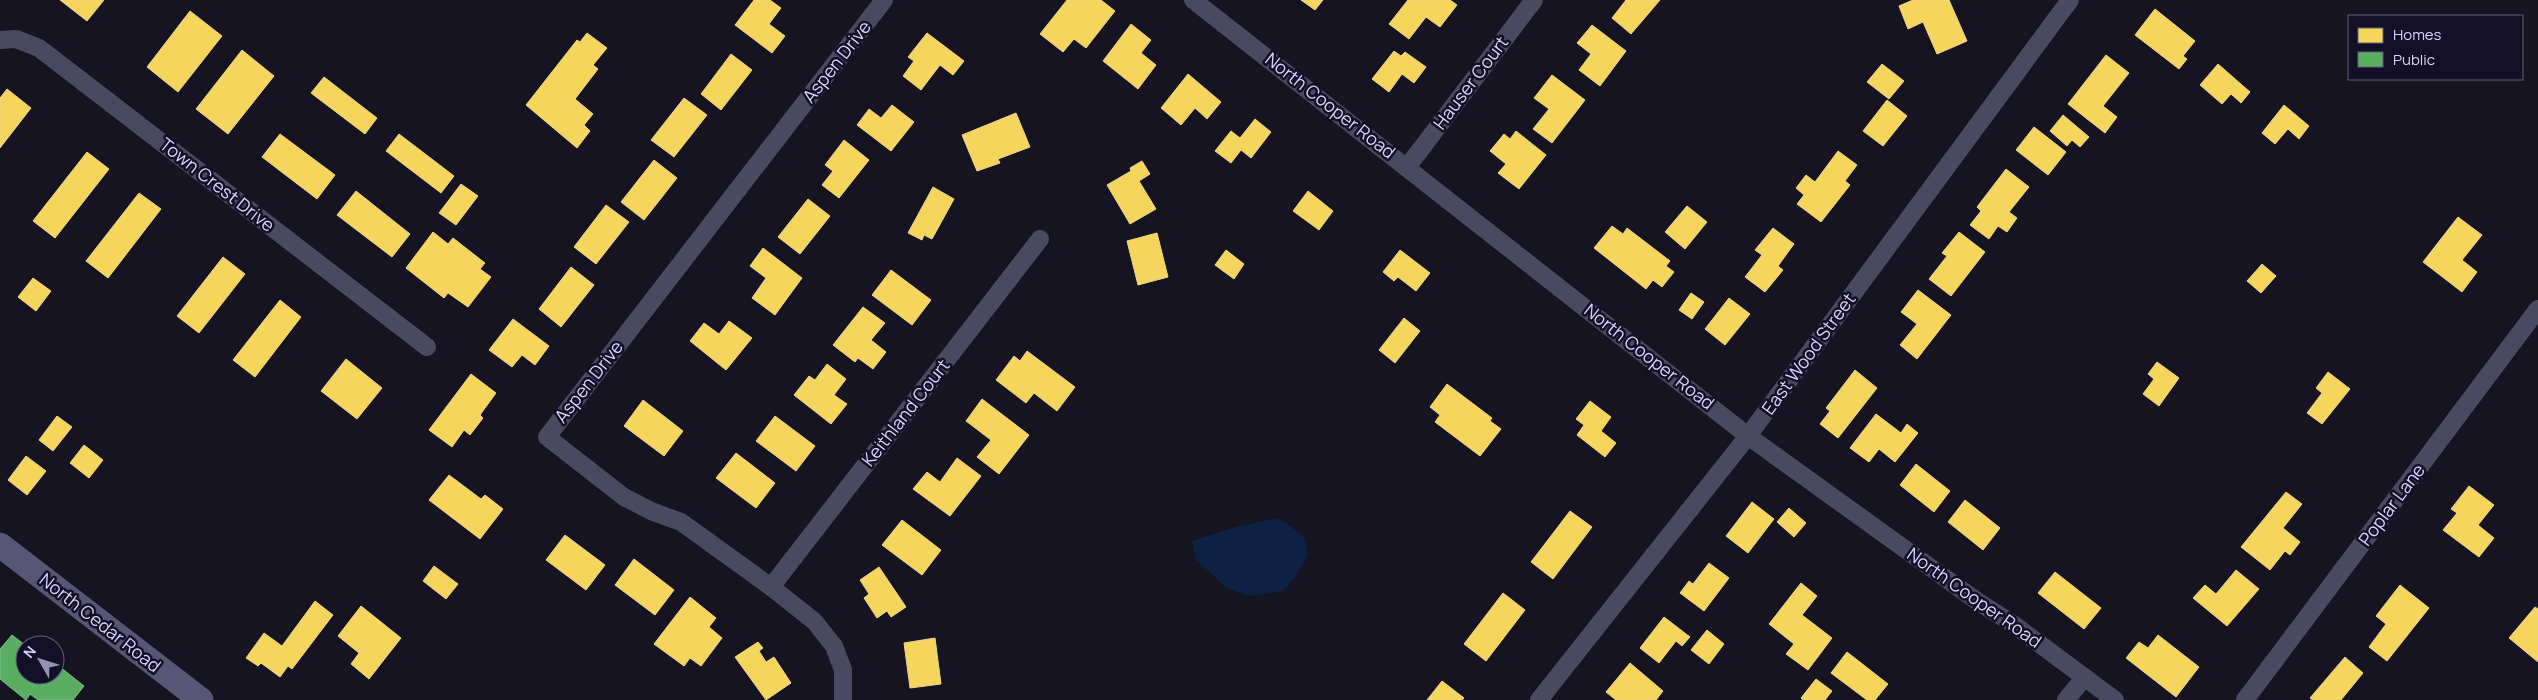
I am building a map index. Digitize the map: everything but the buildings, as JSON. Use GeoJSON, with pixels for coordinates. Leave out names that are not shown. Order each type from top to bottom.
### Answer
{"type":"FeatureCollection","features":[{"type":"Feature","properties":{"kind":"street","name":"Aspen Drive"},"geometry":{"type":"LineString","coordinates":[[843,700],[843,670],[834,646],[814,622],[772,587],[681,522],[651,511],[624,496],[547,437],[884,0]]}},
{"type":"Feature","properties":{"kind":"street","name":"North Cooper Road"},"geometry":{"type":"LineString","coordinates":[[1193,0],[1408,166],[1748,436],[1977,601],[2014,624],[2114,700]]}},
{"type":"Feature","properties":{"kind":"street","name":"Hauser Court"},"geometry":{"type":"LineString","coordinates":[[1408,166],[1534,0]]}},
{"type":"Feature","properties":{"kind":"street","name":"East Wood Street"},"geometry":{"type":"LineString","coordinates":[[1539,700],[1748,436],[2070,0]]}},
{"type":"Feature","properties":{"kind":"street","name":"Town Crest Drive"},"geometry":{"type":"LineString","coordinates":[[0,40],[16,39],[39,48],[427,347]]}},
{"type":"Feature","properties":{"kind":"street","name":"Keithland Court"},"geometry":{"type":"LineString","coordinates":[[772,587],[1040,239]]}},
{"type":"Feature","properties":{"kind":"street","name":"Poplar Lane"},"geometry":{"type":"LineString","coordinates":[[2245,700],[2538,309]]}},
{"type":"Feature","properties":{"kind":"street","name":"North Cedar Road"},"geometry":{"type":"LineString","coordinates":[[0,546],[201,700]]}},
{"type":"Feature","properties":{"kind":"street"},"geometry":{"type":"LineString","coordinates":[[2066,700],[2084,678]]}},
{"type":"Feature","properties":{"kind":"water"},"geometry":{"type":"Polygon","coordinates":[[[1278,518],[1304,536],[1308,555],[1294,579],[1283,591],[1248,596],[1227,588],[1196,560],[1192,541],[1236,527],[1278,518]]]}}]}
